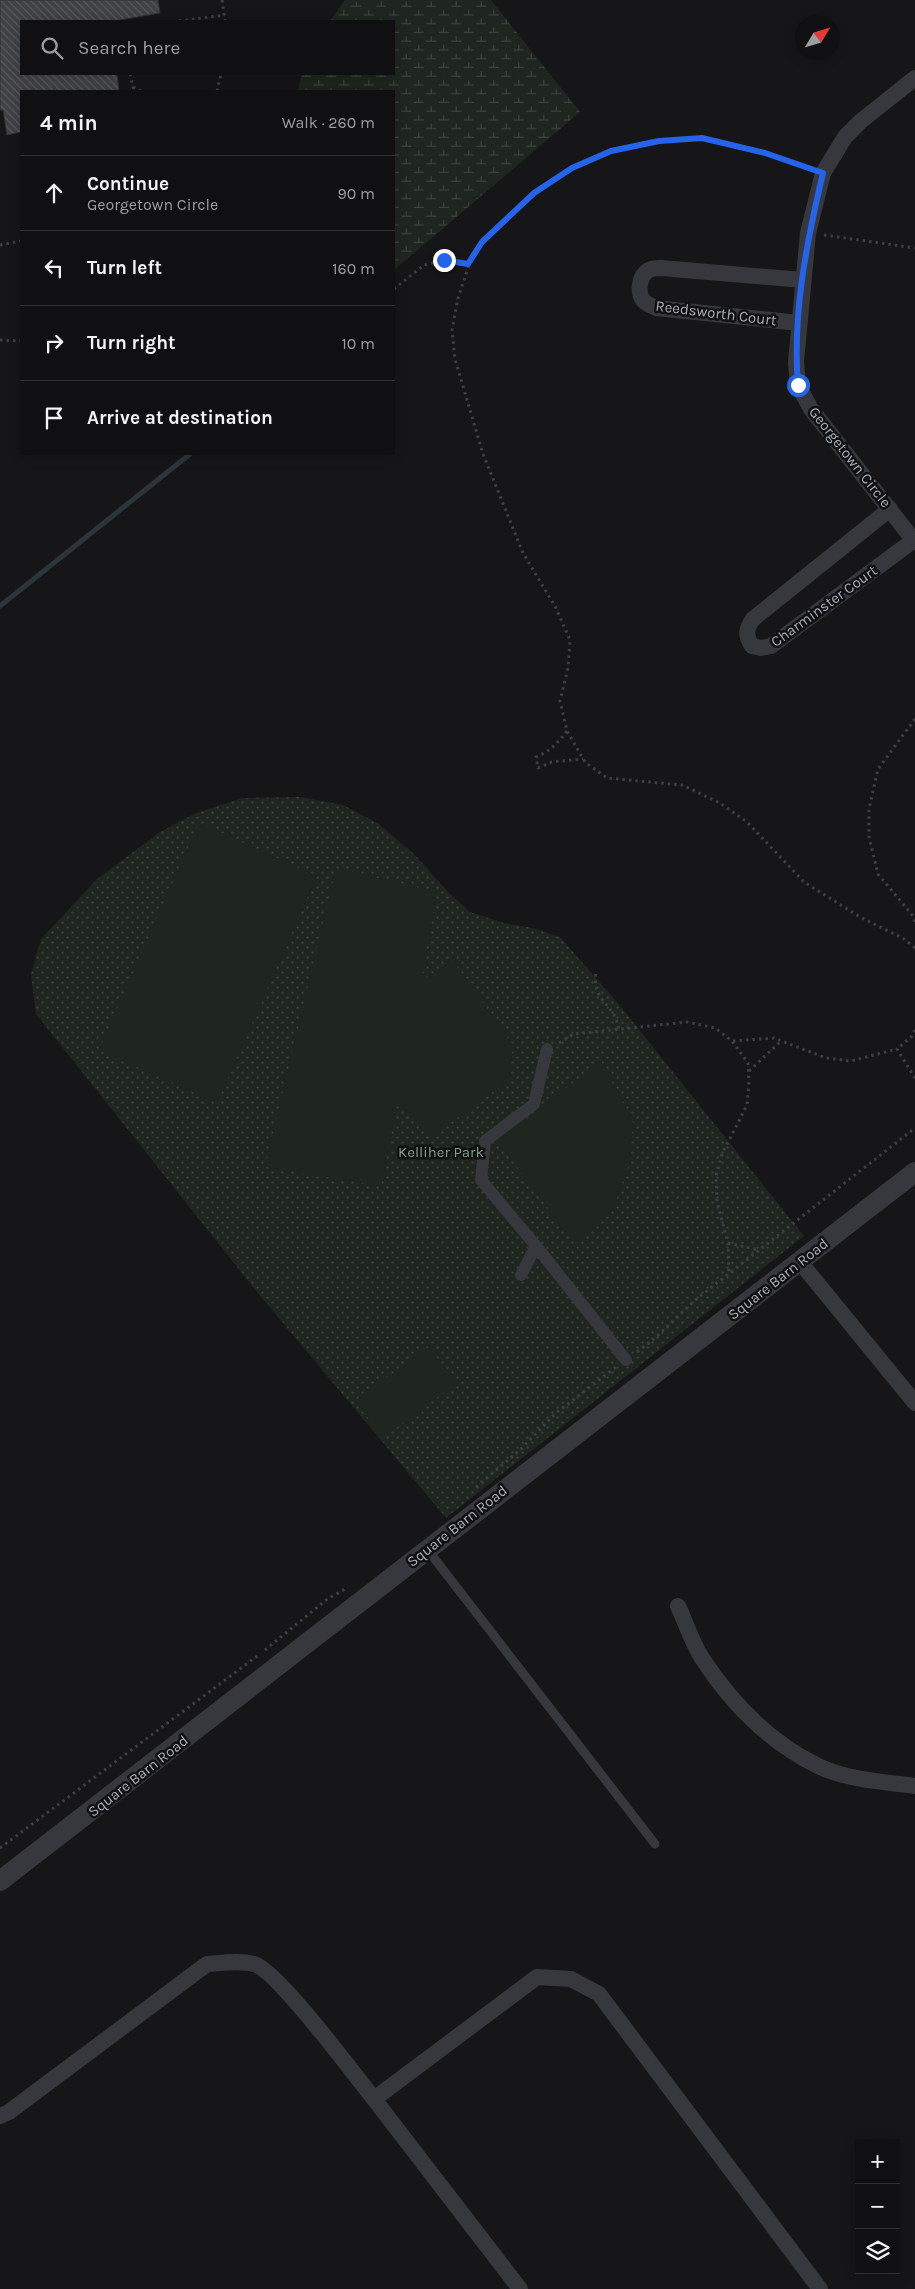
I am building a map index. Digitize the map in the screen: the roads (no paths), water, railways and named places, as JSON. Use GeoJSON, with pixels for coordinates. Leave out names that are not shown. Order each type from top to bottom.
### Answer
{"type":"FeatureCollection","features":[{"type":"Feature","properties":{"kind":"street","name":"Georgetown Circle"},"geometry":{"type":"LineString","coordinates":[[914,541],[811,409],[798,385],[796,362],[798,323],[808,233],[823,173],[845,137],[861,121],[915,78]]}},
{"type":"Feature","properties":{"kind":"street","name":"Reedsworth Court"},"geometry":{"type":"LineString","coordinates":[[798,323],[656,308],[644,302],[640,294],[640,283],[643,275],[650,270],[661,268],[803,280]]}},
{"type":"Feature","properties":{"kind":"street","name":"Charminster Court"},"geometry":{"type":"LineString","coordinates":[[890,509],[753,619],[747,628],[747,637],[752,646],[761,648],[771,646],[914,541]]}},
{"type":"Feature","properties":{"kind":"street"},"geometry":{"type":"LineString","coordinates":[[547,1049],[534,1104],[485,1141],[481,1180],[626,1360]]}},
{"type":"Feature","properties":{"kind":"street","name":"Square Barn Road"},"geometry":{"type":"LineString","coordinates":[[0,1881],[915,1172]]}},
{"type":"Feature","properties":{"kind":"street"},"geometry":{"type":"LineString","coordinates":[[521,1275],[536,1246]]}},
{"type":"Feature","properties":{"kind":"street"},"geometry":{"type":"LineString","coordinates":[[800,1262],[915,1403]]}},
{"type":"Feature","properties":{"kind":"street"},"geometry":{"type":"LineString","coordinates":[[678,1606],[707,1664],[739,1708],[775,1740],[819,1767],[852,1777],[915,1786]]}},
{"type":"Feature","properties":{"kind":"street"},"geometry":{"type":"LineString","coordinates":[[0,2116],[9,2112],[208,1964],[235,1962],[255,1964],[279,1982],[374,2099],[520,2289]]}},
{"type":"Feature","properties":{"kind":"street"},"geometry":{"type":"LineString","coordinates":[[374,2099],[538,1977],[571,1979],[599,1994],[820,2289]]}},
{"type":"Feature","properties":{"kind":"lane"},"geometry":{"type":"LineString","coordinates":[[427,1549],[655,1844]]}},
{"type":"Feature","properties":{"kind":"waterway"},"geometry":{"type":"LineString","coordinates":[[0,606],[189,455]]}},
{"type":"Feature","properties":{"kind":"park label","name":"Kelliher Park"},"geometry":{"type":"Point","coordinates":[441,1152]}}]}
